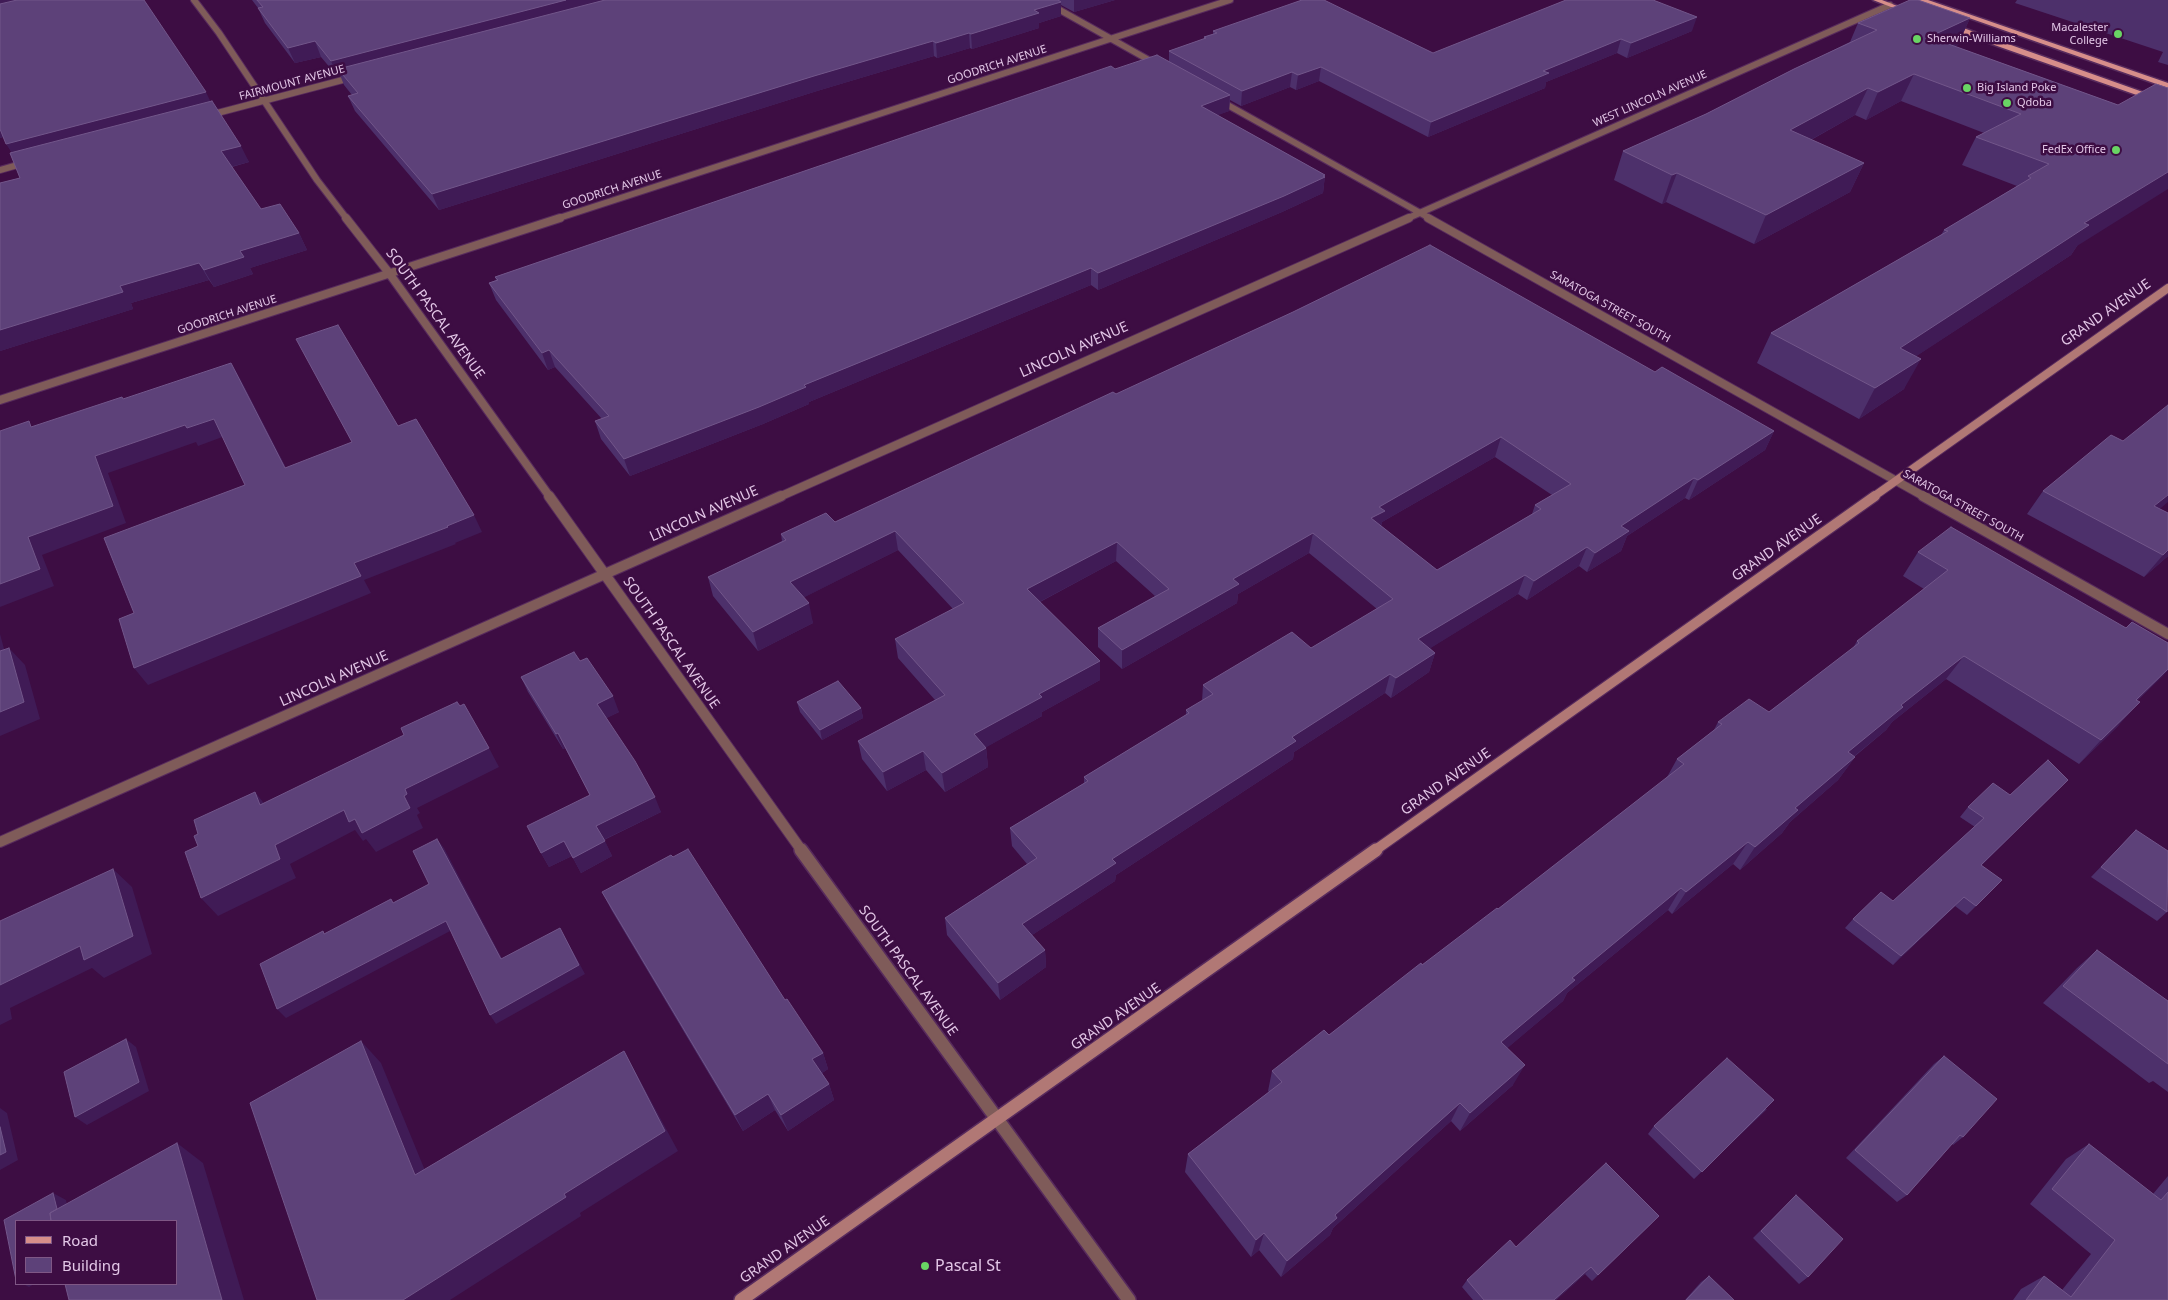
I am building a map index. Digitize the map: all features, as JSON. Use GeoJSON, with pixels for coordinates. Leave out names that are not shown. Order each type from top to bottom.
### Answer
{"type":"FeatureCollection","features":[{"type":"Feature","properties":{"kind":"main road"},"geometry":{"type":"LineString","coordinates":[[1876,0],[1916,14]]}},
{"type":"Feature","properties":{"kind":"main road"},"geometry":{"type":"LineString","coordinates":[[1921,0],[2168,86]]}},
{"type":"Feature","properties":{"kind":"main road"},"geometry":{"type":"LineString","coordinates":[[1890,5],[1907,4],[2000,28]]}},
{"type":"Feature","properties":{"kind":"main road"},"geometry":{"type":"LineString","coordinates":[[1943,24],[2168,104]]}},
{"type":"Feature","properties":{"kind":"main road","name":"GRAND AVENUE"},"geometry":{"type":"LineString","coordinates":[[741,1300],[2168,288]]}},
{"type":"Feature","properties":{"kind":"street","name":"SOUTH PASCAL AVENUE"},"geometry":{"type":"LineString","coordinates":[[194,0],[265,100],[317,180],[389,273],[761,794],[1129,1300]]}},
{"type":"Feature","properties":{"kind":"street"},"geometry":{"type":"LineString","coordinates":[[1042,0],[1166,70]]}},
{"type":"Feature","properties":{"kind":"street","name":"GOODRICH AVENUE"},"geometry":{"type":"LineString","coordinates":[[0,400],[1230,0]]}},
{"type":"Feature","properties":{"kind":"street","name":"WEST LINCOLN AVENUE"},"geometry":{"type":"LineString","coordinates":[[1419,212],[1890,5]]}},
{"type":"Feature","properties":{"kind":"street","name":"FAIRMOUNT AVENUE"},"geometry":{"type":"LineString","coordinates":[[202,117],[358,76]]}},
{"type":"Feature","properties":{"kind":"street","name":"SARATOGA STREET SOUTH"},"geometry":{"type":"LineString","coordinates":[[1208,93],[2168,634]]}},
{"type":"Feature","properties":{"kind":"street"},"geometry":{"type":"LineString","coordinates":[[0,170],[38,160]]}},
{"type":"Feature","properties":{"kind":"street","name":"LINCOLN AVENUE"},"geometry":{"type":"LineString","coordinates":[[0,842],[1419,212]]}},
{"type":"Feature","properties":{"kind":"building"},"geometry":{"type":"Polygon","coordinates":[[[17,0],[144,0],[206,92],[6,144],[0,129],[0,4],[17,0]]]}},
{"type":"Feature","properties":{"kind":"building"},"geometry":{"type":"Polygon","coordinates":[[[257,0],[566,0],[331,61],[315,41],[288,48],[258,8],[263,7],[257,0]]]}},
{"type":"Feature","properties":{"kind":"building"},"geometry":{"type":"Polygon","coordinates":[[[605,0],[1058,0],[1061,2],[1034,10],[1039,13],[971,34],[936,43],[933,41],[814,76],[432,194],[348,96],[358,93],[338,69],[605,0]]]}},
{"type":"Feature","properties":{"kind":"building"},"geometry":{"type":"Polygon","coordinates":[[[1302,0],[1324,0],[1433,53],[1566,0],[1653,0],[1697,17],[1631,43],[1621,39],[1543,71],[1549,73],[1431,122],[1321,67],[1298,75],[1292,72],[1242,91],[1169,51],[1217,33],[1213,31],[1302,0]]]}},
{"type":"Feature","properties":{"kind":"building"},"geometry":{"type":"Polygon","coordinates":[[[1910,0],[1918,0],[1970,18],[1929,37],[2118,105],[2156,84],[2168,88],[2168,172],[2084,223],[2089,225],[1900,348],[1921,359],[1875,388],[1771,333],[1948,231],[1944,230],[2031,178],[2028,176],[2049,164],[1976,137],[2021,114],[1914,74],[1878,92],[1868,88],[1790,130],[1864,163],[1766,215],[1677,173],[1672,175],[1623,151],[1706,114],[1794,69],[1877,30],[1858,23],[1910,0]]]}},
{"type":"Feature","properties":{"kind":"building"},"geometry":{"type":"Polygon","coordinates":[[[1157,55],[1230,95],[1201,106],[1325,175],[1323,176],[1325,177],[1284,196],[1098,273],[1091,268],[804,385],[806,387],[759,407],[624,459],[595,421],[609,416],[549,350],[542,353],[489,283],[498,280],[495,277],[1111,66],[1115,69],[1157,55]]]}},
{"type":"Feature","properties":{"kind":"building"},"geometry":{"type":"Polygon","coordinates":[[[212,101],[241,146],[221,151],[261,209],[280,204],[299,233],[240,251],[244,257],[204,270],[199,263],[120,286],[123,292],[0,330],[0,183],[20,178],[10,153],[212,101]]]}},
{"type":"Feature","properties":{"kind":"building"},"geometry":{"type":"Polygon","coordinates":[[[1430,245],[1655,372],[1662,367],[1774,431],[1698,480],[1694,478],[1621,526],[1629,531],[1595,553],[1587,547],[1534,581],[1525,575],[1418,639],[1435,653],[1396,678],[1390,674],[1292,737],[1296,741],[1112,859],[1116,863],[1022,924],[1045,950],[998,983],[945,918],[1037,858],[1010,828],[1088,781],[1084,777],[1189,713],[1186,710],[1213,694],[1203,685],[1292,632],[1311,648],[1393,599],[1313,533],[1233,579],[1239,584],[1122,650],[1098,628],[1169,589],[1117,542],[1027,589],[1100,661],[1039,694],[1042,697],[974,734],[986,748],[942,773],[923,751],[883,772],[858,741],[945,695],[895,639],[964,603],[895,531],[790,582],[809,603],[753,632],[708,577],[786,540],[781,534],[826,513],[835,522],[1113,392],[1116,394],[1293,312],[1430,245]],[[1501,437],[1379,507],[1385,511],[1371,518],[1437,570],[1541,509],[1535,505],[1571,484],[1501,437]]]}},
{"type":"Feature","properties":{"kind":"building"},"geometry":{"type":"Polygon","coordinates":[[[338,325],[398,426],[416,419],[474,515],[354,563],[361,576],[134,668],[119,619],[134,613],[104,538],[245,485],[214,419],[187,428],[185,425],[95,456],[113,506],[28,537],[40,569],[0,584],[0,431],[29,421],[31,427],[231,363],[285,468],[352,442],[296,339],[338,325]]]}},
{"type":"Feature","properties":{"kind":"building"},"geometry":{"type":"Polygon","coordinates":[[[2168,405],[2168,495],[2154,506],[2168,513],[2168,550],[2163,555],[2043,491],[2111,435],[2123,441],[2168,405]]]}},
{"type":"Feature","properties":{"kind":"building"},"geometry":{"type":"Polygon","coordinates":[[[1951,527],[2126,628],[2132,622],[2168,643],[2168,669],[2136,700],[2140,702],[2101,740],[1964,656],[1901,705],[1903,707],[1848,752],[1855,757],[1795,808],[1798,810],[1755,847],[1748,842],[1686,892],[1681,888],[1572,978],[1575,980],[1501,1042],[1525,1065],[1470,1113],[1460,1103],[1335,1215],[1337,1218],[1287,1261],[1264,1233],[1256,1240],[1188,1154],[1282,1082],[1272,1071],[1324,1030],[1329,1035],[1421,963],[1422,965],[1498,909],[1684,764],[1677,759],[1722,724],[1718,722],[1749,699],[1769,712],[1859,643],[1857,641],[1948,570],[1918,552],[1951,527]]]}},
{"type":"Feature","properties":{"kind":"building"},"geometry":{"type":"Polygon","coordinates":[[[9,648],[24,702],[0,712],[0,651],[9,648]]]}},
{"type":"Feature","properties":{"kind":"building"},"geometry":{"type":"Polygon","coordinates":[[[574,652],[580,661],[587,658],[613,696],[597,704],[635,761],[655,797],[596,826],[605,841],[573,858],[564,841],[541,853],[527,826],[590,795],[558,733],[556,734],[521,677],[574,652]]]}},
{"type":"Feature","properties":{"kind":"building"},"geometry":{"type":"Polygon","coordinates":[[[838,681],[861,708],[820,730],[797,702],[838,681]]]}},
{"type":"Feature","properties":{"kind":"building"},"geometry":{"type":"Polygon","coordinates":[[[457,702],[460,706],[464,704],[489,748],[405,789],[407,794],[404,796],[410,808],[362,833],[355,819],[349,822],[344,810],[275,845],[280,859],[201,898],[185,852],[198,846],[194,836],[198,834],[194,820],[255,792],[260,805],[404,735],[401,728],[457,702]]]}},
{"type":"Feature","properties":{"kind":"building"},"geometry":{"type":"Polygon","coordinates":[[[2048,760],[2068,780],[1981,865],[2002,880],[1976,906],[1964,897],[1901,956],[1853,919],[1881,892],[1893,901],[1984,818],[1968,807],[1993,783],[2010,795],[2048,760]]]}},
{"type":"Feature","properties":{"kind":"building"},"geometry":{"type":"Polygon","coordinates":[[[2136,830],[2168,851],[2167,912],[2101,867],[2136,830]]]}},
{"type":"Feature","properties":{"kind":"building"},"geometry":{"type":"Polygon","coordinates":[[[437,839],[501,959],[560,928],[579,965],[490,1015],[446,921],[277,1009],[260,964],[323,931],[324,934],[391,899],[393,903],[429,884],[413,851],[437,839]]]}},
{"type":"Feature","properties":{"kind":"building"},"geometry":{"type":"Polygon","coordinates":[[[688,849],[785,1000],[787,999],[823,1053],[812,1059],[829,1084],[781,1115],[768,1094],[735,1115],[602,892],[671,855],[673,857],[688,849]]]}},
{"type":"Feature","properties":{"kind":"building"},"geometry":{"type":"Polygon","coordinates":[[[113,869],[133,936],[84,960],[80,946],[0,985],[0,921],[113,869]]]}},
{"type":"Feature","properties":{"kind":"building"},"geometry":{"type":"Polygon","coordinates":[[[2097,950],[2168,1001],[2168,1064],[2063,986],[2097,950]]]}},
{"type":"Feature","properties":{"kind":"building"},"geometry":{"type":"Polygon","coordinates":[[[126,1039],[139,1082],[75,1117],[64,1072],[126,1039]]]}},
{"type":"Feature","properties":{"kind":"building"},"geometry":{"type":"Polygon","coordinates":[[[361,1041],[415,1175],[624,1051],[665,1131],[564,1194],[566,1197],[403,1300],[317,1300],[250,1103],[361,1041]]]}},
{"type":"Feature","properties":{"kind":"building"},"geometry":{"type":"Polygon","coordinates":[[[1944,1056],[1997,1099],[1963,1137],[1960,1135],[1907,1195],[1855,1150],[1944,1056]]]}},
{"type":"Feature","properties":{"kind":"building"},"geometry":{"type":"Polygon","coordinates":[[[1727,1058],[1774,1100],[1702,1172],[1654,1126],[1727,1058]]]}},
{"type":"Feature","properties":{"kind":"building"},"geometry":{"type":"Polygon","coordinates":[[[0,1127],[6,1152],[0,1155],[0,1127]]]}},
{"type":"Feature","properties":{"kind":"building"},"geometry":{"type":"Polygon","coordinates":[[[177,1143],[222,1300],[69,1300],[65,1285],[178,1285],[178,1220],[51,1220],[50,1213],[177,1143]]]}},
{"type":"Feature","properties":{"kind":"building"},"geometry":{"type":"Polygon","coordinates":[[[2089,1144],[2161,1200],[2168,1192],[2168,1300],[2026,1300],[2044,1276],[2071,1297],[2115,1240],[2052,1189],[2089,1144]]]}},
{"type":"Feature","properties":{"kind":"building"},"geometry":{"type":"Polygon","coordinates":[[[1606,1163],[1659,1216],[1598,1275],[1591,1267],[1554,1300],[1484,1300],[1467,1280],[1510,1240],[1516,1247],[1606,1163]]]}},
{"type":"Feature","properties":{"kind":"building"},"geometry":{"type":"Polygon","coordinates":[[[53,1193],[57,1209],[50,1213],[51,1220],[15,1220],[15,1275],[4,1220],[53,1193]]]}},
{"type":"Feature","properties":{"kind":"building"},"geometry":{"type":"Polygon","coordinates":[[[1796,1195],[1843,1239],[1808,1277],[1761,1231],[1796,1195]]]}},
{"type":"Feature","properties":{"kind":"building"},"geometry":{"type":"Polygon","coordinates":[[[1709,1276],[1734,1300],[1686,1300],[1709,1276]]]}},
{"type":"Feature","properties":{"kind":"place","name":"Macalester College"},"geometry":{"type":"Point","coordinates":[2118,34]}},
{"type":"Feature","properties":{"kind":"place","name":"Sherwin-Williams"},"geometry":{"type":"Point","coordinates":[1917,39]}},
{"type":"Feature","properties":{"kind":"place","name":"Big Island Poke"},"geometry":{"type":"Point","coordinates":[1967,88]}},
{"type":"Feature","properties":{"kind":"place","name":"Qdoba"},"geometry":{"type":"Point","coordinates":[2007,103]}},
{"type":"Feature","properties":{"kind":"place","name":"FedEx Office"},"geometry":{"type":"Point","coordinates":[2116,150]}},
{"type":"Feature","properties":{"kind":"place","name":"Pascal St"},"geometry":{"type":"Point","coordinates":[925,1266]}}]}
